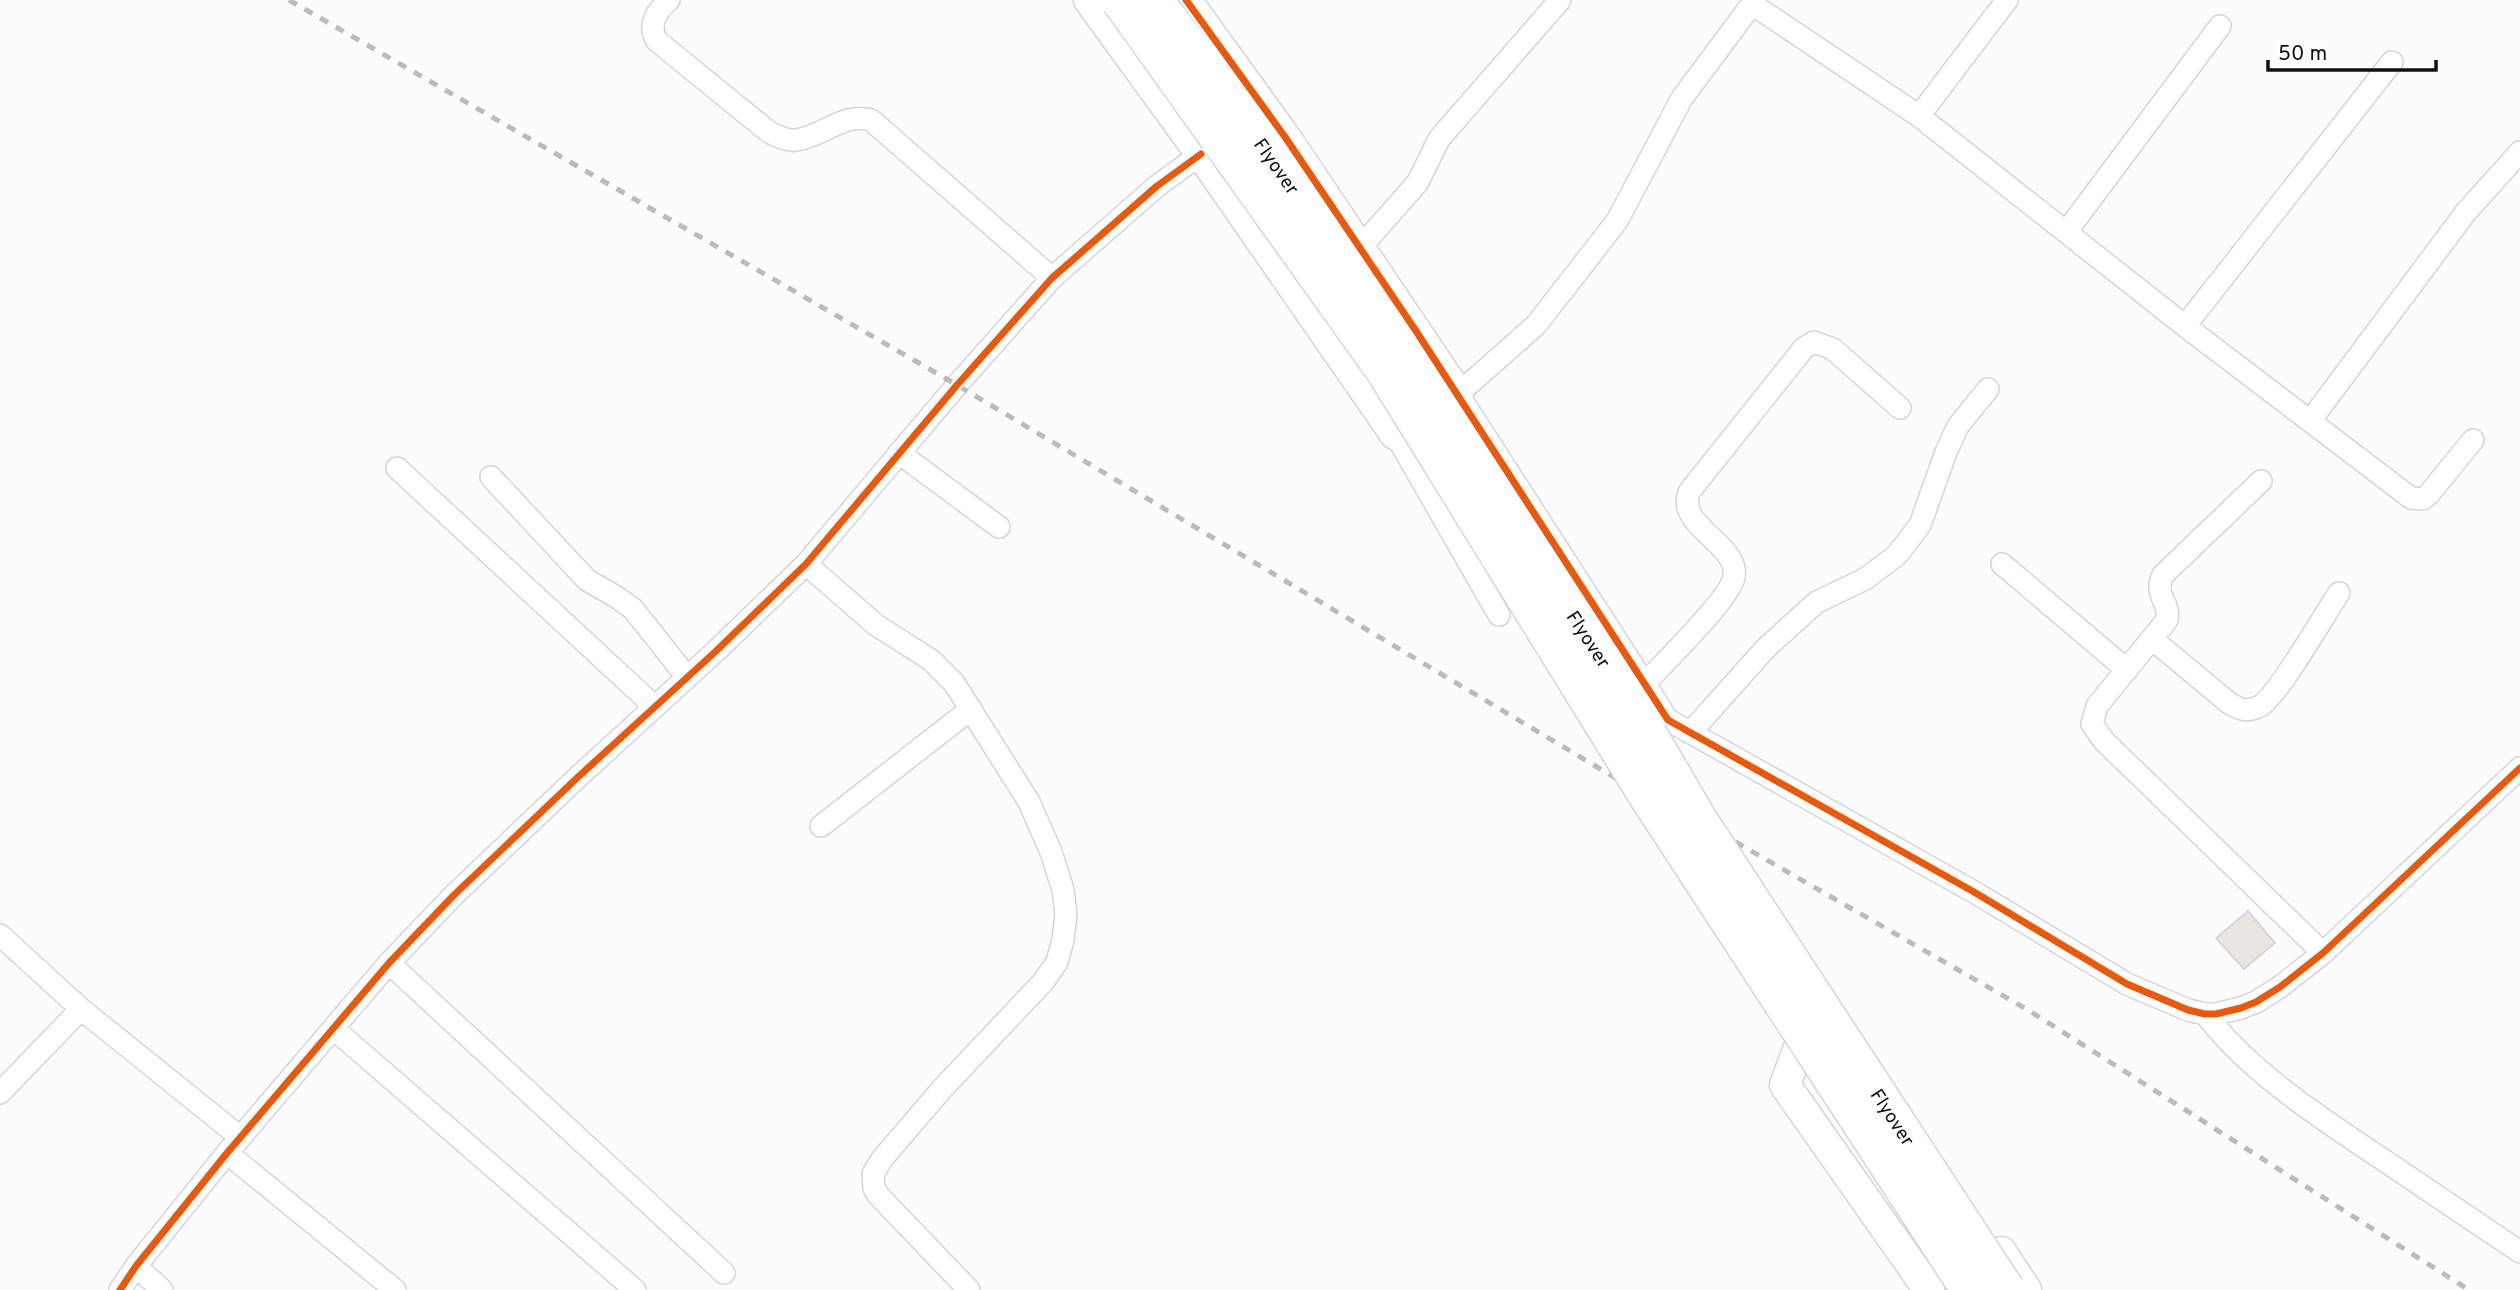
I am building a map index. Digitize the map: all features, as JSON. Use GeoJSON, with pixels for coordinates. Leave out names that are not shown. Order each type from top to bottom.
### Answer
{"type":"FeatureCollection","features":[{"type":"Feature","properties":{"kind":"highway","name":"Flyover"},"geometry":{"type":"LineString","coordinates":[[1120,0],[1385,371],[1649,798],[1970,1290]]}},
{"type":"Feature","properties":{"kind":"highway","name":"Flyover"},"geometry":{"type":"LineString","coordinates":[[1154,0],[1232,102],[1462,432],[1545,572],[1620,686],[1699,821],[2006,1290]]}},
{"type":"Feature","properties":{"kind":"street"},"geometry":{"type":"LineString","coordinates":[[669,0],[661,8],[653,27],[653,35],[657,41],[769,132],[794,140],[850,119],[862,117],[871,120],[1052,278]]}},
{"type":"Feature","properties":{"kind":"street"},"geometry":{"type":"LineString","coordinates":[[1089,0],[1201,154],[1395,435],[1499,615]]}},
{"type":"Feature","properties":{"kind":"street"},"geometry":{"type":"LineString","coordinates":[[1185,0],[1285,137],[1458,394],[1668,720],[1690,733],[1974,892],[2127,984],[2188,1010],[2205,1014],[2216,1014],[2256,1002],[2323,953],[2520,768]]}},
{"type":"Feature","properties":{"kind":"street"},"geometry":{"type":"LineString","coordinates":[[1919,116],[2007,0]]}},
{"type":"Feature","properties":{"kind":"street"},"geometry":{"type":"LineString","coordinates":[[1395,435],[1458,394],[1536,325],[1616,221],[1682,98],[1753,2],[1919,116],[2185,326],[2411,498],[2417,500],[2429,494],[2473,440]]}},
{"type":"Feature","properties":{"kind":"street"},"geometry":{"type":"LineString","coordinates":[[1360,248],[1418,182],[1439,139],[1552,3]]}},
{"type":"Feature","properties":{"kind":"street"},"geometry":{"type":"LineString","coordinates":[[2067,231],[2220,26]]}},
{"type":"Feature","properties":{"kind":"street"},"geometry":{"type":"LineString","coordinates":[[2185,326],[2392,62]]}},
{"type":"Feature","properties":{"kind":"street"},"geometry":{"type":"LineString","coordinates":[[2310,421],[2466,212],[2520,152]]}},
{"type":"Feature","properties":{"kind":"street"},"geometry":{"type":"LineString","coordinates":[[120,1290],[136,1266],[233,1145],[389,963],[454,895],[806,564],[1052,278],[1157,186],[1201,154]]}},
{"type":"Feature","properties":{"kind":"street"},"geometry":{"type":"LineString","coordinates":[[1644,684],[1710,612],[1734,579],[1732,562],[1689,513],[1689,492],[1804,348],[1814,342],[1833,349],[1900,408]]}},
{"type":"Feature","properties":{"kind":"street"},"geometry":{"type":"LineString","coordinates":[[1690,733],[1766,648],[1817,602],[1858,583],[1897,555],[1920,525],[1958,426],[1988,389]]}},
{"type":"Feature","properties":{"kind":"street"},"geometry":{"type":"LineString","coordinates":[[899,453],[999,527]]}},
{"type":"Feature","properties":{"kind":"street"},"geometry":{"type":"LineString","coordinates":[[397,468],[654,707]]}},
{"type":"Feature","properties":{"kind":"street"},"geometry":{"type":"LineString","coordinates":[[491,477],[587,580],[632,609],[687,677]]}},
{"type":"Feature","properties":{"kind":"street"},"geometry":{"type":"LineString","coordinates":[[2261,481],[2163,575],[2159,589],[2168,615],[2164,625],[2096,706],[2092,715],[2095,731],[2323,953]]}},
{"type":"Feature","properties":{"kind":"street"},"geometry":{"type":"LineString","coordinates":[[806,564],[876,625],[943,671],[971,709],[1029,802],[1051,852],[1063,890],[1066,914],[1057,962],[1043,982],[942,1089],[875,1168],[873,1181],[878,1195],[969,1290]]}},
{"type":"Feature","properties":{"kind":"street"},"geometry":{"type":"LineString","coordinates":[[2001,564],[2127,670]]}},
{"type":"Feature","properties":{"kind":"street"},"geometry":{"type":"LineString","coordinates":[[2152,639],[2229,703],[2239,709],[2258,708],[2274,692],[2339,593]]}},
{"type":"Feature","properties":{"kind":"street"},"geometry":{"type":"LineString","coordinates":[[821,825],[971,709]]}},
{"type":"Feature","properties":{"kind":"street"},"geometry":{"type":"LineString","coordinates":[[0,935],[395,1290]]}},
{"type":"Feature","properties":{"kind":"street"},"geometry":{"type":"LineString","coordinates":[[389,963],[724,1273]]}},
{"type":"Feature","properties":{"kind":"street"},"geometry":{"type":"LineString","coordinates":[[1929,1290],[1785,1085],[1823,984],[2026,1290]]}},
{"type":"Feature","properties":{"kind":"street"},"geometry":{"type":"LineString","coordinates":[[0,1093],[81,1009]]}},
{"type":"Feature","properties":{"kind":"street"},"geometry":{"type":"LineString","coordinates":[[2205,1014],[2245,1058],[2325,1122],[2520,1252]]}},
{"type":"Feature","properties":{"kind":"street"},"geometry":{"type":"LineString","coordinates":[[334,1029],[635,1290]]}},
{"type":"Feature","properties":{"kind":"street"},"geometry":{"type":"LineString","coordinates":[[136,1266],[162,1290]]}},
{"type":"Feature","properties":{"kind":"building"},"geometry":{"type":"Polygon","coordinates":[[[2248,911],[2275,943],[2244,969],[2216,938],[2248,911]]]}},
{"type":"Feature","properties":{"kind":"railway"},"geometry":{"type":"LineString","coordinates":[[289,0],[957,385],[1649,798],[1699,821],[2028,1010],[2469,1290]]}},
{"type":"Feature","properties":{"kind":"cycle path"},"geometry":{"type":"LineString","coordinates":[[1186,0],[1285,137],[1416,331],[1668,720],[1974,892],[2127,984],[2188,1010],[2205,1014],[2241,1008],[2280,987],[2323,953],[2520,768]]}},
{"type":"Feature","properties":{"kind":"cycle path"},"geometry":{"type":"LineString","coordinates":[[120,1290],[136,1266],[227,1153],[389,963],[454,895],[806,564],[957,385],[1052,278],[1157,186],[1201,154]]}}]}
